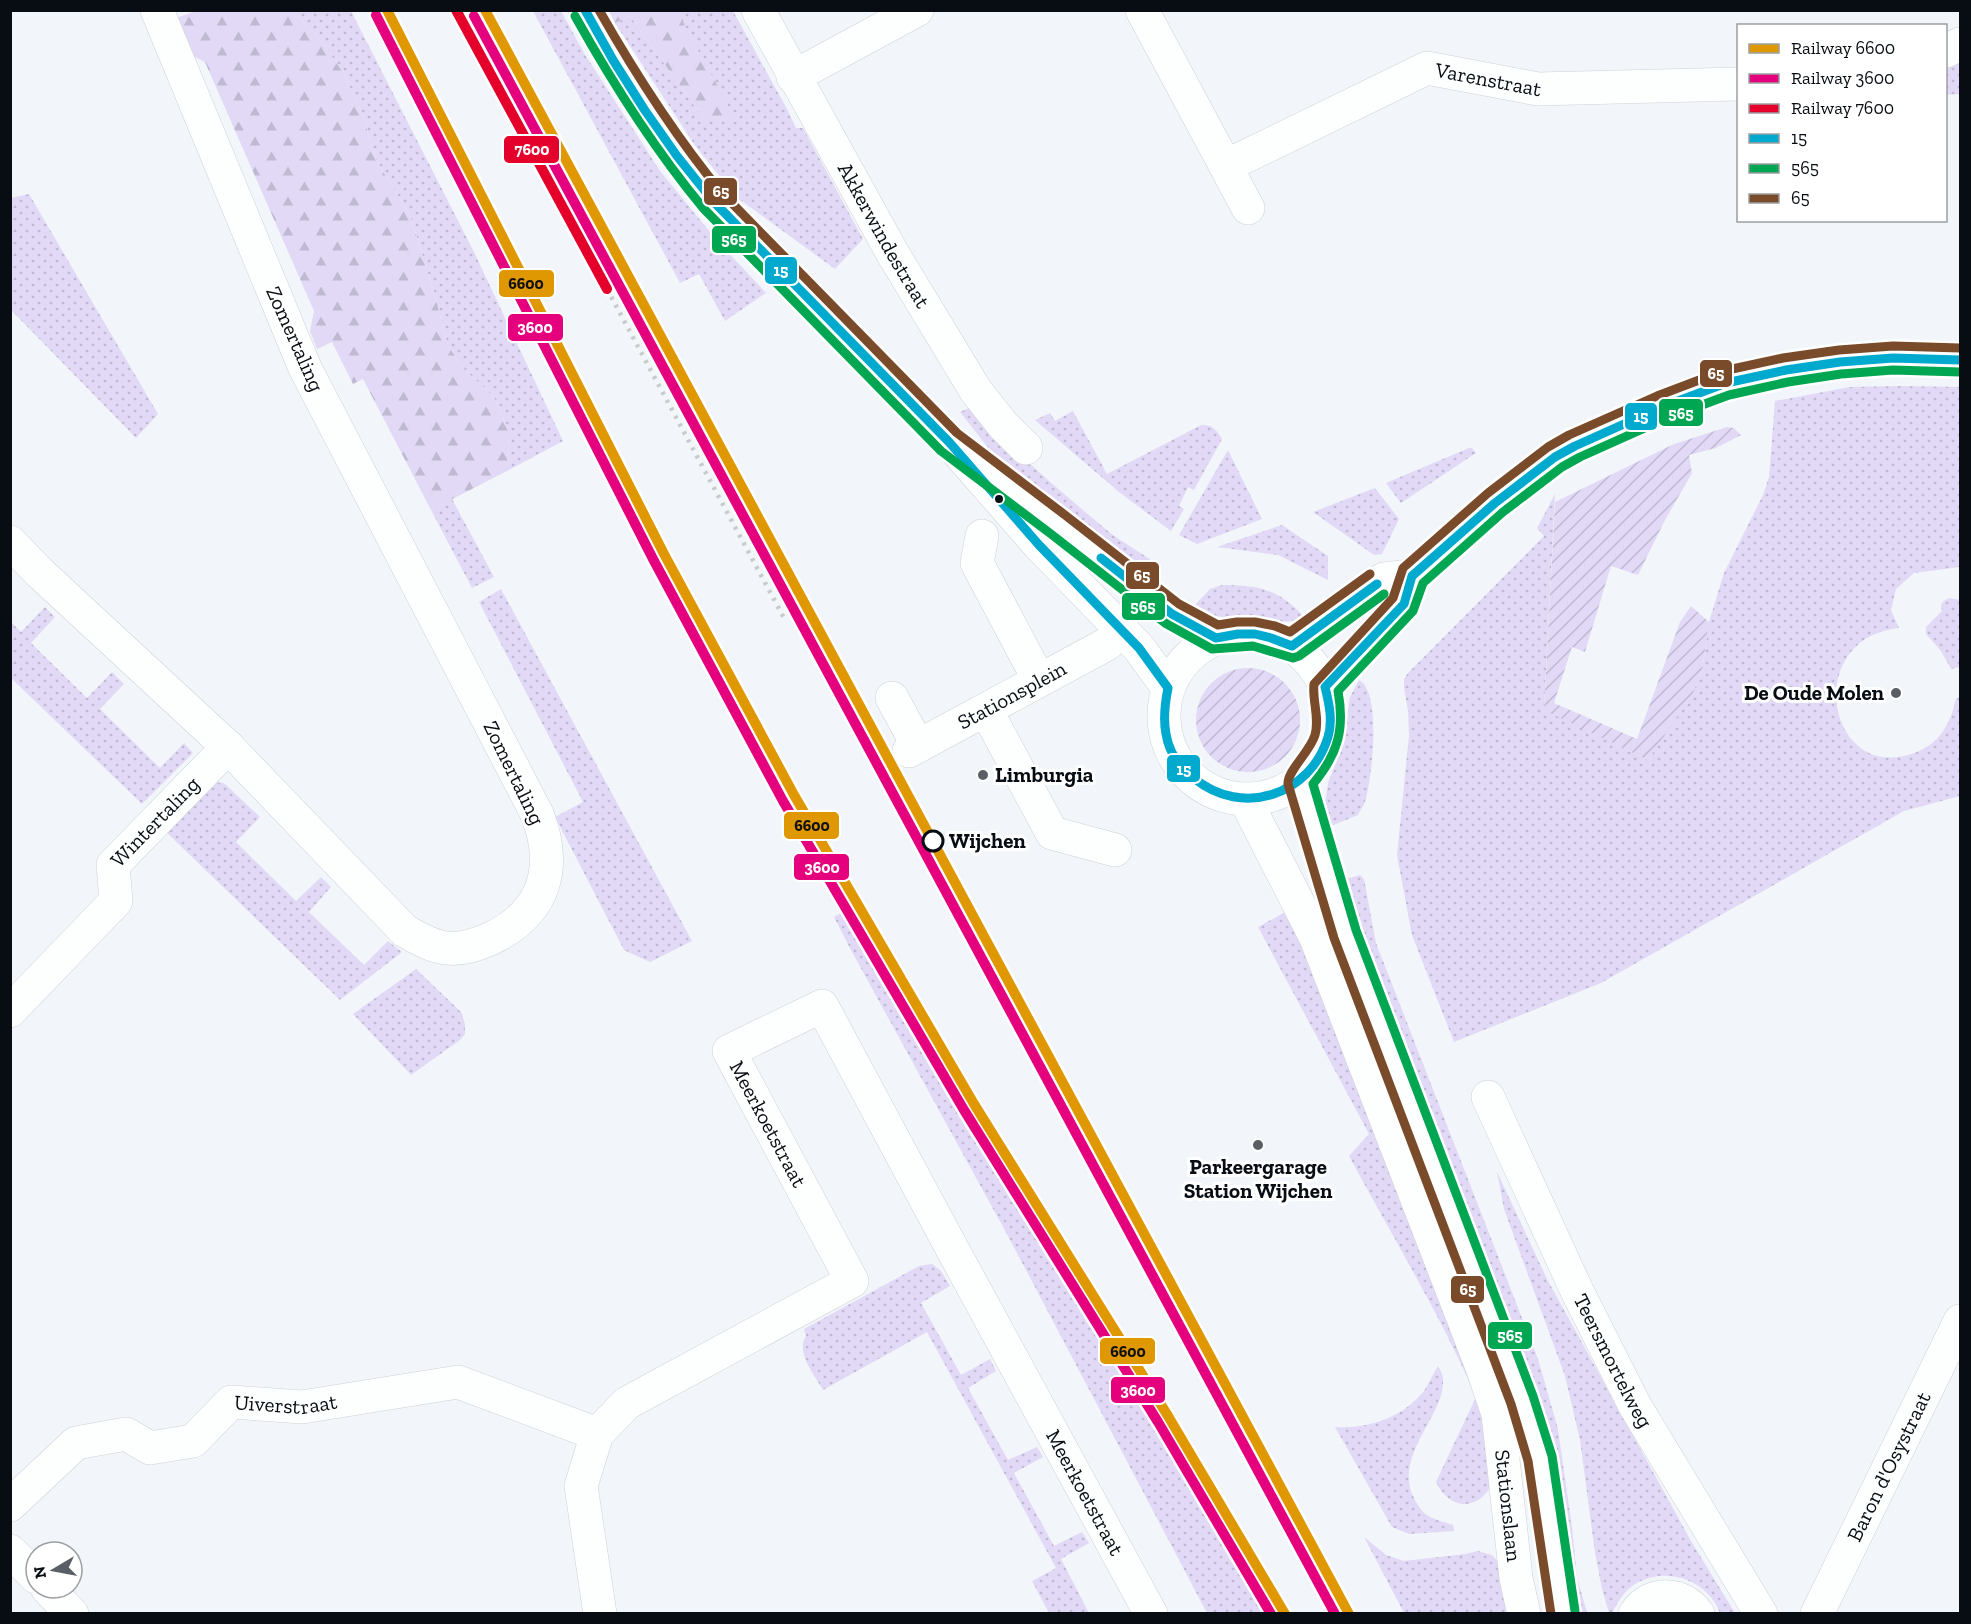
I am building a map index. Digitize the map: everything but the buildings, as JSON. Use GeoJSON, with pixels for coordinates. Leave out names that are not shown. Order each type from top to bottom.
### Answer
{"type":"FeatureCollection","features":[{"type":"Feature","properties":{"kind":"street","name":"Zomertaling"},"geometry":{"type":"LineString","coordinates":[[10,542],[39,572],[228,747],[405,931],[426,943],[447,949],[468,947],[517,924],[536,902],[543,886],[546,869],[546,849],[537,814],[305,368],[157,10]]}},
{"type":"Feature","properties":{"kind":"street"},"geometry":{"type":"LineString","coordinates":[[585,10],[632,89],[681,162],[706,193],[735,226],[949,442],[1039,545],[1139,648],[1168,688]]}},
{"type":"Feature","properties":{"kind":"street","name":"Akkerwindestraat"},"geometry":{"type":"LineString","coordinates":[[758,10],[793,77],[893,254],[976,391],[996,417],[1026,448]]}},
{"type":"Feature","properties":{"kind":"street"},"geometry":{"type":"LineString","coordinates":[[793,77],[917,10]]}},
{"type":"Feature","properties":{"kind":"street"},"geometry":{"type":"LineString","coordinates":[[1142,10],[1248,208]]}},
{"type":"Feature","properties":{"kind":"street","name":"Varenstraat"},"geometry":{"type":"LineString","coordinates":[[1226,166],[1427,68],[1539,89],[1737,84]]}},
{"type":"Feature","properties":{"kind":"street"},"geometry":{"type":"LineString","coordinates":[[1325,687],[1404,604],[1412,576],[1495,503],[1555,457],[1632,420],[1726,383],[1786,370],[1840,362],[1893,358],[1960,360]]}},
{"type":"Feature","properties":{"kind":"street"},"geometry":{"type":"LineString","coordinates":[[949,442],[1172,614],[1216,638]]}},
{"type":"Feature","properties":{"kind":"street"},"geometry":{"type":"LineString","coordinates":[[982,536],[977,563],[1040,680]]}},
{"type":"Feature","properties":{"kind":"street"},"geometry":{"type":"LineString","coordinates":[[1292,646],[1384,579],[1412,576]]}},
{"type":"Feature","properties":{"kind":"street"},"geometry":{"type":"LineString","coordinates":[[1242,633],[1268,635],[1292,646],[1312,664],[1325,687],[1330,712],[1328,738],[1317,762],[1300,781],[1274,795],[1245,800],[1219,795],[1196,782],[1178,764],[1167,740],[1164,714],[1168,688],[1179,667],[1195,650],[1216,638],[1242,633]]}},
{"type":"Feature","properties":{"kind":"street","name":"Stationsplein"},"geometry":{"type":"LineString","coordinates":[[892,698],[913,749],[1107,644],[1113,638]]}},
{"type":"Feature","properties":{"kind":"street"},"geometry":{"type":"LineString","coordinates":[[986,710],[1052,832],[1114,850]]}},
{"type":"Feature","properties":{"kind":"street","name":"Wintertaling"},"geometry":{"type":"LineString","coordinates":[[10,1011],[116,902],[112,865],[228,747]]}},
{"type":"Feature","properties":{"kind":"street","name":"Stationslaan"},"geometry":{"type":"LineString","coordinates":[[1300,781],[1345,933],[1522,1400],[1540,1458],[1563,1614]]}},
{"type":"Feature","properties":{"kind":"street","name":"Stationslaan"},"geometry":{"type":"LineString","coordinates":[[1245,800],[1316,938],[1482,1367],[1498,1414],[1516,1578],[1524,1614]]}},
{"type":"Feature","properties":{"kind":"street","name":"Meerkoetstraat"},"geometry":{"type":"LineString","coordinates":[[600,1614],[581,1486],[597,1434],[627,1403],[852,1281],[729,1051],[822,1006],[1151,1614]]}},
{"type":"Feature","properties":{"kind":"street","name":"Teersmortelweg"},"geometry":{"type":"LineString","coordinates":[[1488,1096],[1577,1291],[1635,1406],[1761,1614]]}},
{"type":"Feature","properties":{"kind":"street","name":"Baron d'Osystraat"},"geometry":{"type":"LineString","coordinates":[[1817,1614],[1960,1321]]}},
{"type":"Feature","properties":{"kind":"street","name":"Uiverstraat"},"geometry":{"type":"LineString","coordinates":[[10,1505],[76,1443],[126,1434],[150,1448],[193,1441],[231,1402],[302,1407],[458,1382],[597,1434]]}},
{"type":"Feature","properties":{"kind":"street"},"geometry":{"type":"LineString","coordinates":[[10,1551],[24,1565]]}},
{"type":"Feature","properties":{"kind":"street"},"geometry":{"type":"LineString","coordinates":[[1635,1614],[1648,1601],[1671,1596],[1693,1606],[1698,1614]]}},
{"type":"Feature","properties":{"kind":"street"},"geometry":{"type":"LineString","coordinates":[[59,1600],[72,1614]]}},
{"type":"Feature","properties":{"kind":"green space"},"geometry":{"type":"Polygon","coordinates":[[[196,11],[296,11],[344,74],[362,113],[377,162],[410,215],[448,346],[465,370],[494,397],[508,430],[509,470],[431,510],[363,379],[353,384],[332,342],[317,349],[310,331],[314,311],[205,62],[187,53],[173,19],[196,11]]]}},
{"type":"Feature","properties":{"kind":"green space"},"geometry":{"type":"Polygon","coordinates":[[[296,11],[351,11],[475,254],[563,441],[509,470],[508,430],[494,397],[465,370],[448,346],[410,215],[377,162],[362,113],[344,74],[296,11]]]}},
{"type":"Feature","properties":{"kind":"green space"},"geometry":{"type":"Polygon","coordinates":[[[533,11],[561,11],[584,53],[660,171],[714,237],[766,293],[725,321],[699,274],[680,283],[533,11]]]}},
{"type":"Feature","properties":{"kind":"green space"},"geometry":{"type":"Polygon","coordinates":[[[609,11],[681,11],[684,24],[737,122],[704,119],[630,16],[615,23],[609,11]]]}},
{"type":"Feature","properties":{"kind":"green space"},"geometry":{"type":"Polygon","coordinates":[[[681,11],[733,11],[796,128],[803,128],[863,239],[835,269],[735,196],[694,144],[615,23],[630,16],[704,119],[681,11]]]}},
{"type":"Feature","properties":{"kind":"green space"},"geometry":{"type":"Polygon","coordinates":[[[1960,63],[1960,94],[1947,95],[1947,69],[1960,63]]]}},
{"type":"Feature","properties":{"kind":"green space"},"geometry":{"type":"Polygon","coordinates":[[[29,194],[158,414],[136,438],[11,310],[11,198],[29,194]]]}},
{"type":"Feature","properties":{"kind":"green space"},"geometry":{"type":"Polygon","coordinates":[[[1850,387],[1960,387],[1960,567],[1914,573],[1896,589],[1891,610],[1899,628],[1868,638],[1848,656],[1838,680],[1837,706],[1845,730],[1861,748],[1884,757],[1914,753],[1931,744],[1943,732],[1956,698],[1960,697],[1960,796],[1904,811],[1601,983],[1454,1042],[1412,935],[1397,855],[1409,735],[1404,688],[1404,679],[1408,673],[1544,536],[1537,528],[1555,494],[1544,709],[1648,760],[1702,671],[1709,622],[1724,573],[1763,495],[1769,477],[1775,401],[1850,387]]]}},
{"type":"Feature","properties":{"kind":"green space"},"geometry":{"type":"Polygon","coordinates":[[[969,408],[1109,532],[1158,566],[1147,579],[1034,489],[990,450],[960,412],[969,408]]]}},
{"type":"Feature","properties":{"kind":"green space"},"geometry":{"type":"Polygon","coordinates":[[[1073,411],[1107,474],[1201,425],[1214,428],[1222,439],[1194,490],[1188,487],[1179,506],[1184,509],[1171,531],[1119,492],[1035,420],[1050,413],[1055,421],[1073,411]]]}},
{"type":"Feature","properties":{"kind":"green space"},"geometry":{"type":"Polygon","coordinates":[[[1727,427],[1734,428],[1741,435],[1716,448],[1689,455],[1692,473],[1664,522],[1638,575],[1611,566],[1585,652],[1572,647],[1554,703],[1637,739],[1680,622],[1691,606],[1709,622],[1702,671],[1693,693],[1648,760],[1544,710],[1555,502],[1674,444],[1727,427]]]}},
{"type":"Feature","properties":{"kind":"green space"},"geometry":{"type":"Polygon","coordinates":[[[1469,448],[1476,453],[1401,503],[1386,483],[1469,448]]]}},
{"type":"Feature","properties":{"kind":"green space"},"geometry":{"type":"Polygon","coordinates":[[[1228,450],[1262,519],[1197,544],[1179,535],[1228,450]]]}},
{"type":"Feature","properties":{"kind":"green space"},"geometry":{"type":"Polygon","coordinates":[[[1375,488],[1399,519],[1382,554],[1374,555],[1313,512],[1375,488]]]}},
{"type":"Feature","properties":{"kind":"green space"},"geometry":{"type":"Polygon","coordinates":[[[452,499],[494,577],[472,588],[431,510],[452,499]]]}},
{"type":"Feature","properties":{"kind":"green space"},"geometry":{"type":"Polygon","coordinates":[[[1282,525],[1328,556],[1328,580],[1278,555],[1217,547],[1282,525]]]}},
{"type":"Feature","properties":{"kind":"green space"},"geometry":{"type":"Polygon","coordinates":[[[1222,585],[1247,586],[1268,591],[1287,601],[1305,618],[1282,622],[1240,620],[1192,608],[1210,589],[1222,585]]]}},
{"type":"Feature","properties":{"kind":"green space"},"geometry":{"type":"Polygon","coordinates":[[[501,589],[692,941],[650,962],[624,950],[555,817],[583,802],[479,602],[501,589]]]}},
{"type":"Feature","properties":{"kind":"green space"},"geometry":{"type":"Polygon","coordinates":[[[1949,598],[1960,600],[1960,667],[1951,669],[1941,651],[1926,634],[1926,627],[1942,611],[1942,603],[1949,598]]]}},
{"type":"Feature","properties":{"kind":"green space"},"geometry":{"type":"Polygon","coordinates":[[[45,607],[55,617],[31,643],[87,698],[112,672],[124,684],[100,709],[160,768],[184,743],[193,753],[142,804],[11,678],[11,622],[21,632],[45,607]]]}},
{"type":"Feature","properties":{"kind":"green space"},"geometry":{"type":"Polygon","coordinates":[[[1248,668],[1268,672],[1285,683],[1296,700],[1300,720],[1296,740],[1285,757],[1268,768],[1248,772],[1228,768],[1211,757],[1200,740],[1196,720],[1200,700],[1211,683],[1228,672],[1248,668]]]}},
{"type":"Feature","properties":{"kind":"green space"},"geometry":{"type":"Polygon","coordinates":[[[1359,680],[1366,688],[1371,700],[1373,717],[1368,787],[1365,802],[1358,815],[1331,826],[1327,824],[1325,804],[1328,783],[1344,742],[1350,697],[1359,680]]]}},
{"type":"Feature","properties":{"kind":"green space"},"geometry":{"type":"Polygon","coordinates":[[[214,782],[224,783],[260,817],[236,842],[296,901],[321,877],[331,887],[309,912],[364,965],[388,941],[402,952],[340,1000],[163,829],[214,782]]]}},
{"type":"Feature","properties":{"kind":"green space"},"geometry":{"type":"Polygon","coordinates":[[[1360,875],[1364,879],[1376,943],[1538,1359],[1558,1429],[1577,1577],[1587,1613],[1572,1613],[1566,1588],[1340,881],[1360,875]]]}},
{"type":"Feature","properties":{"kind":"green space"},"geometry":{"type":"Polygon","coordinates":[[[844,911],[1265,1613],[1207,1613],[1008,1236],[852,952],[834,917],[844,911]]]}},
{"type":"Feature","properties":{"kind":"green space"},"geometry":{"type":"Polygon","coordinates":[[[1287,911],[1302,938],[1481,1399],[1492,1484],[1486,1493],[1472,1503],[1464,1504],[1448,1498],[1436,1482],[1476,1397],[1431,1305],[1349,1156],[1369,1134],[1258,927],[1287,911]]]}},
{"type":"Feature","properties":{"kind":"green space"},"geometry":{"type":"Polygon","coordinates":[[[416,969],[462,1013],[465,1034],[411,1075],[353,1014],[416,969]]]}},
{"type":"Feature","properties":{"kind":"green space"},"geometry":{"type":"Polygon","coordinates":[[[1497,1172],[1547,1279],[1691,1541],[1735,1613],[1720,1613],[1714,1601],[1696,1584],[1672,1576],[1660,1576],[1647,1578],[1635,1584],[1622,1597],[1612,1613],[1609,1613],[1595,1553],[1580,1440],[1565,1376],[1504,1209],[1497,1172]]]}},
{"type":"Feature","properties":{"kind":"green space"},"geometry":{"type":"Polygon","coordinates":[[[932,1264],[941,1271],[950,1286],[921,1303],[961,1375],[990,1359],[996,1371],[968,1388],[1008,1460],[1037,1447],[1043,1457],[1014,1473],[1054,1546],[1082,1532],[1089,1543],[1061,1559],[1089,1613],[1049,1613],[1032,1581],[1056,1568],[927,1332],[823,1390],[807,1364],[803,1349],[806,1336],[804,1329],[919,1266],[932,1264]]]}},
{"type":"Feature","properties":{"kind":"green space"},"geometry":{"type":"Polygon","coordinates":[[[1438,1366],[1443,1380],[1441,1395],[1410,1464],[1409,1482],[1415,1500],[1423,1512],[1453,1525],[1454,1531],[1409,1534],[1392,1527],[1335,1427],[1372,1424],[1395,1415],[1424,1391],[1438,1366]]]}},
{"type":"Feature","properties":{"kind":"green space"},"geometry":{"type":"Polygon","coordinates":[[[1364,1537],[1386,1555],[1404,1561],[1478,1551],[1492,1555],[1502,1566],[1511,1613],[1404,1613],[1364,1537]]]}},
{"type":"Feature","properties":{"kind":"railway"},"geometry":{"type":"LineString","coordinates":[[607,289],[785,620]]}},
{"type":"Feature","properties":{"kind":"rail line","name":"6600"},"geometry":{"type":"LineString","coordinates":[[387,10],[664,554],[794,795],[974,1104],[1168,1416],[1285,1614]]}},
{"type":"Feature","properties":{"kind":"rail line","name":"7600"},"geometry":{"type":"LineString","coordinates":[[456,10],[607,289]]}},
{"type":"Feature","properties":{"kind":"rail line","name":"6600"},"geometry":{"type":"LineString","coordinates":[[485,10],[1349,1614]]}},
{"type":"Feature","properties":{"kind":"rail line","name":"3600"},"geometry":{"type":"LineString","coordinates":[[376,15],[653,559],[783,801],[964,1110],[1158,1422],[1271,1614]]}},
{"type":"Feature","properties":{"kind":"rail line","name":"3600"},"geometry":{"type":"LineString","coordinates":[[474,16],[1335,1614]]}},
{"type":"Feature","properties":{"kind":"transit line","name":"15"},"geometry":{"type":"LineString","coordinates":[[585,10],[644,109],[677,156],[713,201],[949,442],[1039,545],[1139,648],[1168,688],[1165,728],[1167,741],[1176,759],[1195,779],[1213,791],[1233,797],[1253,798],[1272,794],[1290,786],[1306,774],[1319,757],[1328,737],[1330,712],[1325,687],[1404,604],[1412,576],[1495,503],[1555,457],[1662,407],[1726,383],[1786,370],[1840,362],[1893,358],[1960,360]]}},
{"type":"Feature","properties":{"kind":"transit line","name":"65"},"geometry":{"type":"LineString","coordinates":[[599,10],[657,104],[688,150],[722,193],[957,433],[1179,604],[1218,625],[1255,622],[1290,632],[1370,574]]}},
{"type":"Feature","properties":{"kind":"transit line","name":"565"},"geometry":{"type":"LineString","coordinates":[[575,16],[635,116],[704,209],[941,451],[1165,623],[1212,649],[1253,646],[1293,658],[1299,656],[1384,594]]}},
{"type":"Feature","properties":{"kind":"transit line","name":"65"},"geometry":{"type":"LineString","coordinates":[[1551,1614],[1528,1461],[1511,1404],[1334,938],[1288,784],[1291,773],[1309,748],[1315,735],[1317,722],[1314,684],[1393,598],[1403,568],[1488,493],[1548,447],[1569,435],[1657,396],[1723,371],[1783,358],[1839,350],[1893,346],[1960,348]]}},
{"type":"Feature","properties":{"kind":"transit line","name":"565"},"geometry":{"type":"LineString","coordinates":[[1575,1611],[1552,1456],[1533,1396],[1356,930],[1313,784],[1322,773],[1338,740],[1341,717],[1338,691],[1413,611],[1423,583],[1503,512],[1562,467],[1580,457],[1667,418],[1729,395],[1788,382],[1841,374],[1893,370],[1960,372]]}},
{"type":"Feature","properties":{"kind":"transit line","name":"15"},"geometry":{"type":"LineString","coordinates":[[1101,558],[1172,614],[1216,638],[1255,634],[1292,646],[1377,584]]}},
{"type":"Feature","properties":{"kind":"place","name":"De Oude Molen"},"geometry":{"type":"Point","coordinates":[1896,693]}},
{"type":"Feature","properties":{"kind":"place","name":"Limburgia"},"geometry":{"type":"Point","coordinates":[983,775]}},
{"type":"Feature","properties":{"kind":"place","name":"Wijchen"},"geometry":{"type":"Point","coordinates":[933,841]}},
{"type":"Feature","properties":{"kind":"place","name":"Parkeergarage Station Wijchen"},"geometry":{"type":"Point","coordinates":[1258,1145]}}]}
